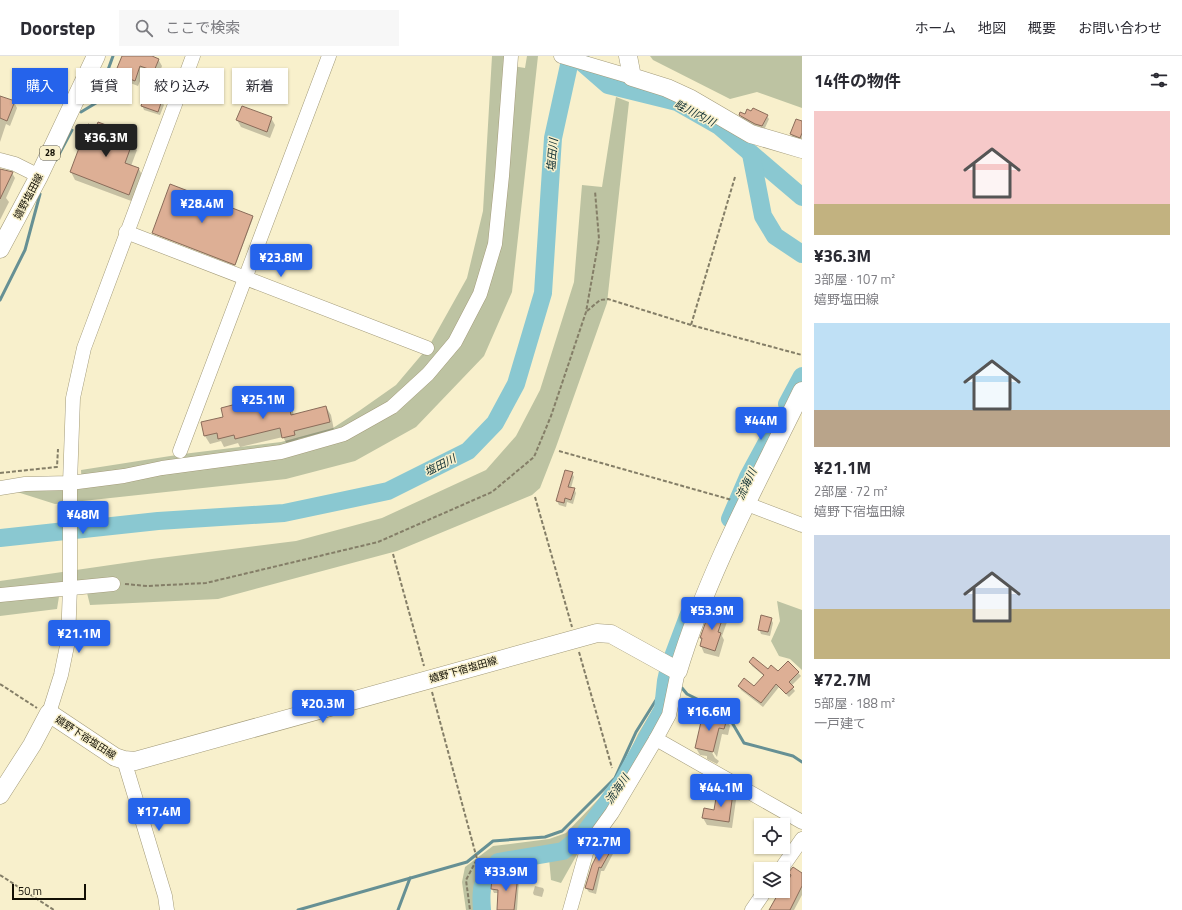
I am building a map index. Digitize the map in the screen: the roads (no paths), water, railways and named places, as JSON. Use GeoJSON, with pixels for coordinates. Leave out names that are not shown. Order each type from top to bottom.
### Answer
{"type":"FeatureCollection","features":[{"type":"Feature","properties":{"kind":"main road","name":"嬉野塩田線"},"geometry":{"type":"LineString","coordinates":[[0,248],[39,176],[96,56]]}},
{"type":"Feature","properties":{"kind":"main road"},"geometry":{"type":"LineString","coordinates":[[628,56],[625,75],[667,88],[691,99],[751,134],[802,149]]}},
{"type":"Feature","properties":{"kind":"main road"},"geometry":{"type":"LineString","coordinates":[[678,671],[687,641],[703,602],[739,502],[802,391]]}},
{"type":"Feature","properties":{"kind":"main road","name":"嬉野下宿塩田線"},"geometry":{"type":"LineString","coordinates":[[0,795],[32,745],[49,713],[115,757],[135,761],[597,632],[611,634],[678,671]]}},
{"type":"Feature","properties":{"kind":"street"},"geometry":{"type":"LineString","coordinates":[[49,713],[62,675],[68,641],[70,587],[70,483],[73,398],[84,348],[126,232],[193,56]]}},
{"type":"Feature","properties":{"kind":"street"},"geometry":{"type":"LineString","coordinates":[[180,451],[329,56]]}},
{"type":"Feature","properties":{"kind":"street"},"geometry":{"type":"LineString","coordinates":[[0,488],[25,484],[70,483],[124,476],[162,468],[281,452],[344,434],[392,407],[428,374],[455,342],[480,294],[495,244],[502,176],[511,56]]}},
{"type":"Feature","properties":{"kind":"street"},"geometry":{"type":"LineString","coordinates":[[561,56],[625,75]]}},
{"type":"Feature","properties":{"kind":"street"},"geometry":{"type":"LineString","coordinates":[[0,160],[14,164],[39,176]]}},
{"type":"Feature","properties":{"kind":"street"},"geometry":{"type":"LineString","coordinates":[[126,232],[427,348]]}},
{"type":"Feature","properties":{"kind":"street"},"geometry":{"type":"LineString","coordinates":[[739,502],[802,525]]}},
{"type":"Feature","properties":{"kind":"street"},"geometry":{"type":"LineString","coordinates":[[0,595],[113,584]]}},
{"type":"Feature","properties":{"kind":"street"},"geometry":{"type":"LineString","coordinates":[[570,910],[588,846],[612,813],[669,715],[678,671]]}},
{"type":"Feature","properties":{"kind":"street"},"geometry":{"type":"LineString","coordinates":[[656,739],[802,822]]}},
{"type":"Feature","properties":{"kind":"street"},"geometry":{"type":"LineString","coordinates":[[124,760],[165,896],[167,910]]}},
{"type":"Feature","properties":{"kind":"street"},"geometry":{"type":"LineString","coordinates":[[786,862],[802,839]]}},
{"type":"Feature","properties":{"kind":"street"},"geometry":{"type":"LineString","coordinates":[[752,910],[760,898]]}},
{"type":"Feature","properties":{"kind":"waterway"},"geometry":{"type":"LineString","coordinates":[[81,112],[96,103],[113,56]]}},
{"type":"Feature","properties":{"kind":"waterway","name":"塩田川"},"geometry":{"type":"LineString","coordinates":[[0,538],[158,521],[284,513],[388,491],[468,451],[495,423],[516,384],[543,293],[553,138],[571,56]]}},
{"type":"Feature","properties":{"kind":"waterway","name":"畦川内川"},"geometry":{"type":"LineString","coordinates":[[577,58],[608,85],[677,102],[719,126],[802,197]]}},
{"type":"Feature","properties":{"kind":"waterway"},"geometry":{"type":"LineString","coordinates":[[56,160],[72,130]]}},
{"type":"Feature","properties":{"kind":"waterway","name":"流海川"},"geometry":{"type":"LineString","coordinates":[[751,154],[763,216],[775,236],[802,254]]}},
{"type":"Feature","properties":{"kind":"waterway"},"geometry":{"type":"LineString","coordinates":[[0,300],[25,250],[40,194]]}},
{"type":"Feature","properties":{"kind":"waterway","name":"流海川"},"geometry":{"type":"LineString","coordinates":[[787,404],[802,376]]}},
{"type":"Feature","properties":{"kind":"waterway","name":"流海川"},"geometry":{"type":"LineString","coordinates":[[730,519],[748,477],[775,427]]}},
{"type":"Feature","properties":{"kind":"waterway","name":"流海川"},"geometry":{"type":"LineString","coordinates":[[671,662],[689,614]]}},
{"type":"Feature","properties":{"kind":"waterway","name":"流海川"},"geometry":{"type":"LineString","coordinates":[[482,910],[481,895],[483,884],[488,874],[498,862],[563,851],[584,834],[623,781],[663,709],[668,672]]}},
{"type":"Feature","properties":{"kind":"waterway"},"geometry":{"type":"LineString","coordinates":[[298,910],[467,862],[493,841],[545,837],[562,831],[615,778],[636,732],[666,681]]}},
{"type":"Feature","properties":{"kind":"waterway"},"geometry":{"type":"LineString","coordinates":[[682,688],[687,694],[727,714],[744,743],[793,756],[802,762]]}},
{"type":"Feature","properties":{"kind":"waterway"},"geometry":{"type":"LineString","coordinates":[[398,910],[410,878]]}}]}
